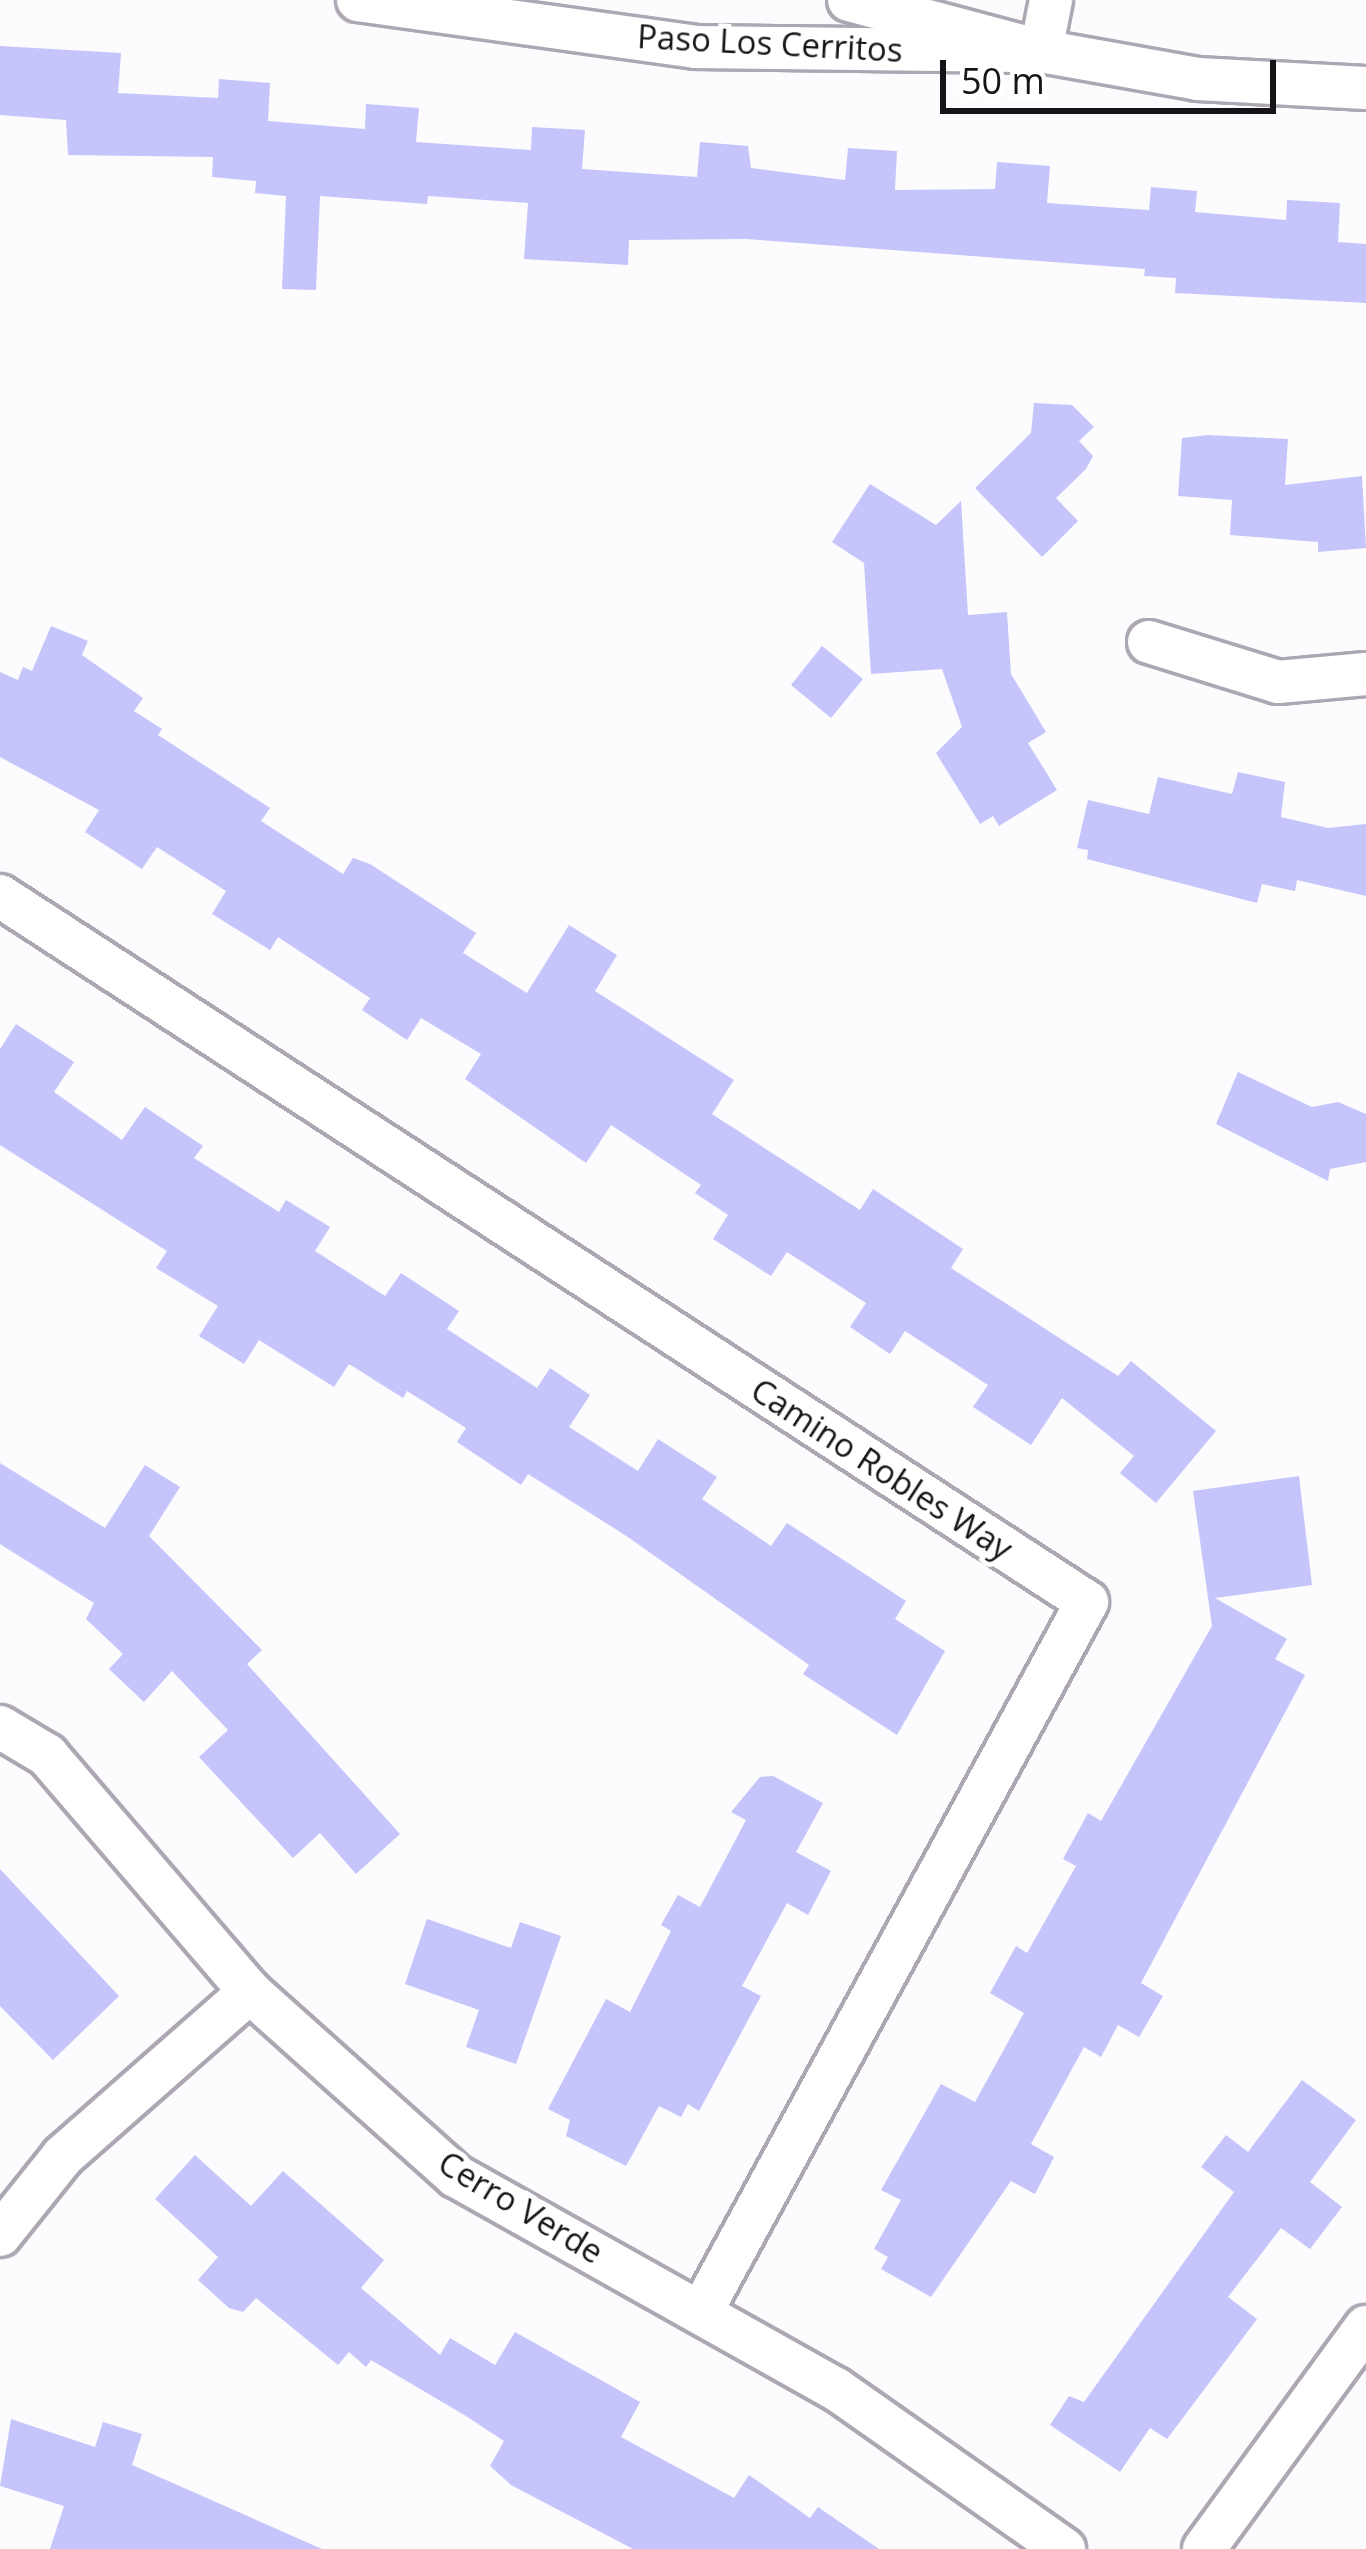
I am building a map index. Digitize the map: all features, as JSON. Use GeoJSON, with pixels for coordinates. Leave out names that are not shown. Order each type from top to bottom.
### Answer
{"type":"FeatureCollection","features":[{"type":"Feature","properties":{"kind":"street","name":"Paso Los Cerritos"},"geometry":{"type":"LineString","coordinates":[[358,0],[695,46],[1041,51]]}},
{"type":"Feature","properties":{"kind":"street","name":"Paso Los Cerritos"},"geometry":{"type":"LineString","coordinates":[[849,0],[1041,51],[1198,79],[1366,88]]}},
{"type":"Feature","properties":{"kind":"street"},"geometry":{"type":"LineString","coordinates":[[1041,51],[1052,0]]}},
{"type":"Feature","properties":{"kind":"street"},"geometry":{"type":"LineString","coordinates":[[1149,642],[1278,682],[1366,674]]}},
{"type":"Feature","properties":{"kind":"street","name":"Camino Robles Way"},"geometry":{"type":"LineString","coordinates":[[0,896],[1087,1602],[700,2312]]}},
{"type":"Feature","properties":{"kind":"street","name":"Cerro Verde"},"geometry":{"type":"LineString","coordinates":[[0,1727],[46,1755],[250,1992],[456,2176],[836,2389],[1064,2549]]}},
{"type":"Feature","properties":{"kind":"street"},"geometry":{"type":"LineString","coordinates":[[0,2235],[63,2156],[250,1992]]}},
{"type":"Feature","properties":{"kind":"street"},"geometry":{"type":"LineString","coordinates":[[1204,2549],[1366,2327]]}},
{"type":"Feature","properties":{"kind":"building"},"geometry":{"type":"Polygon","coordinates":[[[0,46],[121,53],[118,93],[218,98],[219,79],[270,83],[268,121],[365,129],[366,104],[419,108],[416,142],[531,150],[532,127],[585,130],[582,169],[697,177],[700,142],[748,146],[751,168],[845,180],[848,148],[897,151],[895,190],[995,189],[997,162],[1050,166],[1047,203],[1149,210],[1151,187],[1197,191],[1195,212],[1286,220],[1287,200],[1340,203],[1338,242],[1366,244],[1366,303],[1175,293],[1176,278],[1144,276],[1145,269],[746,239],[629,240],[628,265],[524,259],[528,203],[428,196],[427,204],[320,196],[316,290],[282,289],[286,196],[255,193],[256,181],[212,177],[213,157],[68,155],[66,120],[0,115],[0,46]]]}},
{"type":"Feature","properties":{"kind":"building"},"geometry":{"type":"Polygon","coordinates":[[[1034,403],[1072,405],[1094,427],[1079,441],[1093,456],[1056,498],[1078,521],[1042,557],[975,488],[1031,433],[1034,403]]]}},
{"type":"Feature","properties":{"kind":"building"},"geometry":{"type":"Polygon","coordinates":[[[1182,438],[1288,439],[1285,485],[1362,476],[1366,548],[1318,552],[1318,542],[1230,535],[1232,500],[1178,496],[1182,438]]]}},
{"type":"Feature","properties":{"kind":"building"},"geometry":{"type":"Polygon","coordinates":[[[870,484],[936,525],[961,501],[968,615],[1007,612],[1011,674],[1046,732],[1028,743],[1057,790],[999,826],[993,816],[980,824],[936,753],[962,727],[942,669],[871,674],[864,563],[832,542],[870,484]]]}},
{"type":"Feature","properties":{"kind":"building"},"geometry":{"type":"Polygon","coordinates":[[[51,626],[88,641],[82,655],[143,698],[134,711],[162,729],[158,735],[270,808],[261,821],[343,874],[353,858],[370,864],[476,933],[463,953],[527,993],[569,925],[617,955],[595,991],[734,1080],[712,1114],[860,1210],[873,1189],[963,1249],[951,1268],[1118,1376],[1131,1361],[1216,1431],[1156,1503],[1120,1473],[1134,1456],[1062,1398],[1031,1445],[973,1407],[988,1385],[905,1331],[890,1354],[850,1327],[866,1303],[787,1252],[771,1276],[713,1239],[728,1215],[695,1193],[701,1185],[611,1125],[586,1163],[465,1079],[481,1054],[421,1018],[407,1040],[362,1010],[370,998],[278,937],[270,950],[212,914],[226,891],[157,847],[142,869],[85,832],[99,810],[0,757],[0,672],[18,680],[23,667],[32,671],[51,626]]]}},
{"type":"Feature","properties":{"kind":"building"},"geometry":{"type":"Polygon","coordinates":[[[822,646],[863,679],[831,718],[791,685],[822,646]]]}},
{"type":"Feature","properties":{"kind":"building"},"geometry":{"type":"Polygon","coordinates":[[[1238,772],[1285,782],[1281,817],[1328,828],[1366,824],[1366,896],[1297,880],[1295,891],[1262,884],[1257,903],[1087,859],[1088,850],[1077,848],[1088,800],[1149,814],[1158,777],[1232,794],[1238,772]]]}},
{"type":"Feature","properties":{"kind":"building"},"geometry":{"type":"Polygon","coordinates":[[[16,1024],[74,1062],[54,1092],[122,1140],[145,1107],[203,1146],[194,1158],[279,1212],[286,1200],[330,1227],[315,1251],[385,1296],[401,1273],[459,1311],[447,1329],[537,1388],[550,1368],[590,1395],[569,1427],[638,1471],[658,1439],[717,1477],[702,1499],[771,1546],[787,1523],[906,1601],[895,1619],[945,1651],[897,1735],[803,1674],[809,1665],[625,1535],[528,1474],[521,1485],[457,1442],[466,1428],[407,1391],[403,1398],[349,1364],[334,1387],[259,1340],[244,1364],[199,1336],[218,1306],[156,1268],[167,1251],[0,1145],[0,1049],[16,1024]]]}},
{"type":"Feature","properties":{"kind":"building"},"geometry":{"type":"Polygon","coordinates":[[[1238,1072],[1312,1107],[1338,1102],[1366,1114],[1366,1162],[1330,1169],[1328,1181],[1216,1124],[1238,1072]]]}},
{"type":"Feature","properties":{"kind":"building"},"geometry":{"type":"Polygon","coordinates":[[[0,1463],[105,1528],[145,1465],[180,1487],[149,1536],[262,1650],[247,1664],[400,1834],[356,1874],[320,1833],[293,1858],[199,1757],[228,1730],[172,1671],[144,1702],[109,1669],[123,1654],[86,1619],[94,1603],[0,1544],[0,1463]]]}},
{"type":"Feature","properties":{"kind":"building"},"geometry":{"type":"Polygon","coordinates":[[[1299,1476],[1312,1585],[1215,1598],[1287,1639],[1275,1659],[1305,1675],[1141,1983],[1163,1996],[1139,2037],[1118,2025],[1101,2057],[1084,2047],[1031,2144],[1054,2157],[1035,2194],[1011,2181],[931,2297],[881,2269],[888,2257],[874,2249],[901,2200],[881,2190],[941,2084],[975,2102],[1024,2013],[990,1993],[1016,1946],[1027,1953],[1076,1866],[1063,1859],[1088,1813],[1101,1821],[1212,1626],[1193,1491],[1299,1476]]]}},
{"type":"Feature","properties":{"kind":"building"},"geometry":{"type":"Polygon","coordinates":[[[773,1776],[823,1803],[796,1852],[831,1871],[808,1915],[787,1903],[742,1986],[761,1996],[699,2111],[688,2104],[681,2117],[659,2106],[626,2166],[566,2136],[570,2120],[548,2109],[606,1999],[630,2012],[671,1931],[661,1925],[678,1895],[700,1907],[746,1820],[731,1812],[760,1777],[773,1776]]]}},
{"type":"Feature","properties":{"kind":"building"},"geometry":{"type":"Polygon","coordinates":[[[0,1869],[119,1996],[53,2060],[0,2006],[0,1869]]]}},
{"type":"Feature","properties":{"kind":"building"},"geometry":{"type":"Polygon","coordinates":[[[427,1919],[511,1948],[520,1922],[561,1936],[516,2064],[466,2047],[479,2010],[405,1984],[427,1919]]]}},
{"type":"Feature","properties":{"kind":"building"},"geometry":{"type":"Polygon","coordinates":[[[1302,2080],[1356,2120],[1310,2182],[1342,2207],[1310,2249],[1281,2228],[1228,2297],[1257,2319],[1167,2439],[1150,2428],[1120,2472],[1050,2425],[1069,2396],[1084,2402],[1234,2192],[1201,2167],[1226,2135],[1248,2152],[1302,2080]]]}},
{"type":"Feature","properties":{"kind":"building"},"geometry":{"type":"Polygon","coordinates":[[[195,2155],[251,2206],[283,2171],[384,2260],[361,2288],[440,2355],[450,2338],[495,2365],[515,2332],[640,2402],[621,2437],[734,2498],[749,2475],[810,2518],[818,2507],[879,2549],[633,2549],[511,2485],[490,2466],[504,2441],[466,2416],[371,2360],[366,2367],[349,2352],[338,2365],[256,2298],[243,2312],[229,2308],[198,2280],[218,2257],[155,2199],[195,2155]]]}},
{"type":"Feature","properties":{"kind":"building"},"geometry":{"type":"Polygon","coordinates":[[[11,2419],[95,2447],[103,2422],[142,2434],[132,2465],[322,2549],[50,2549],[64,2506],[0,2486],[11,2419]]]}}]}
